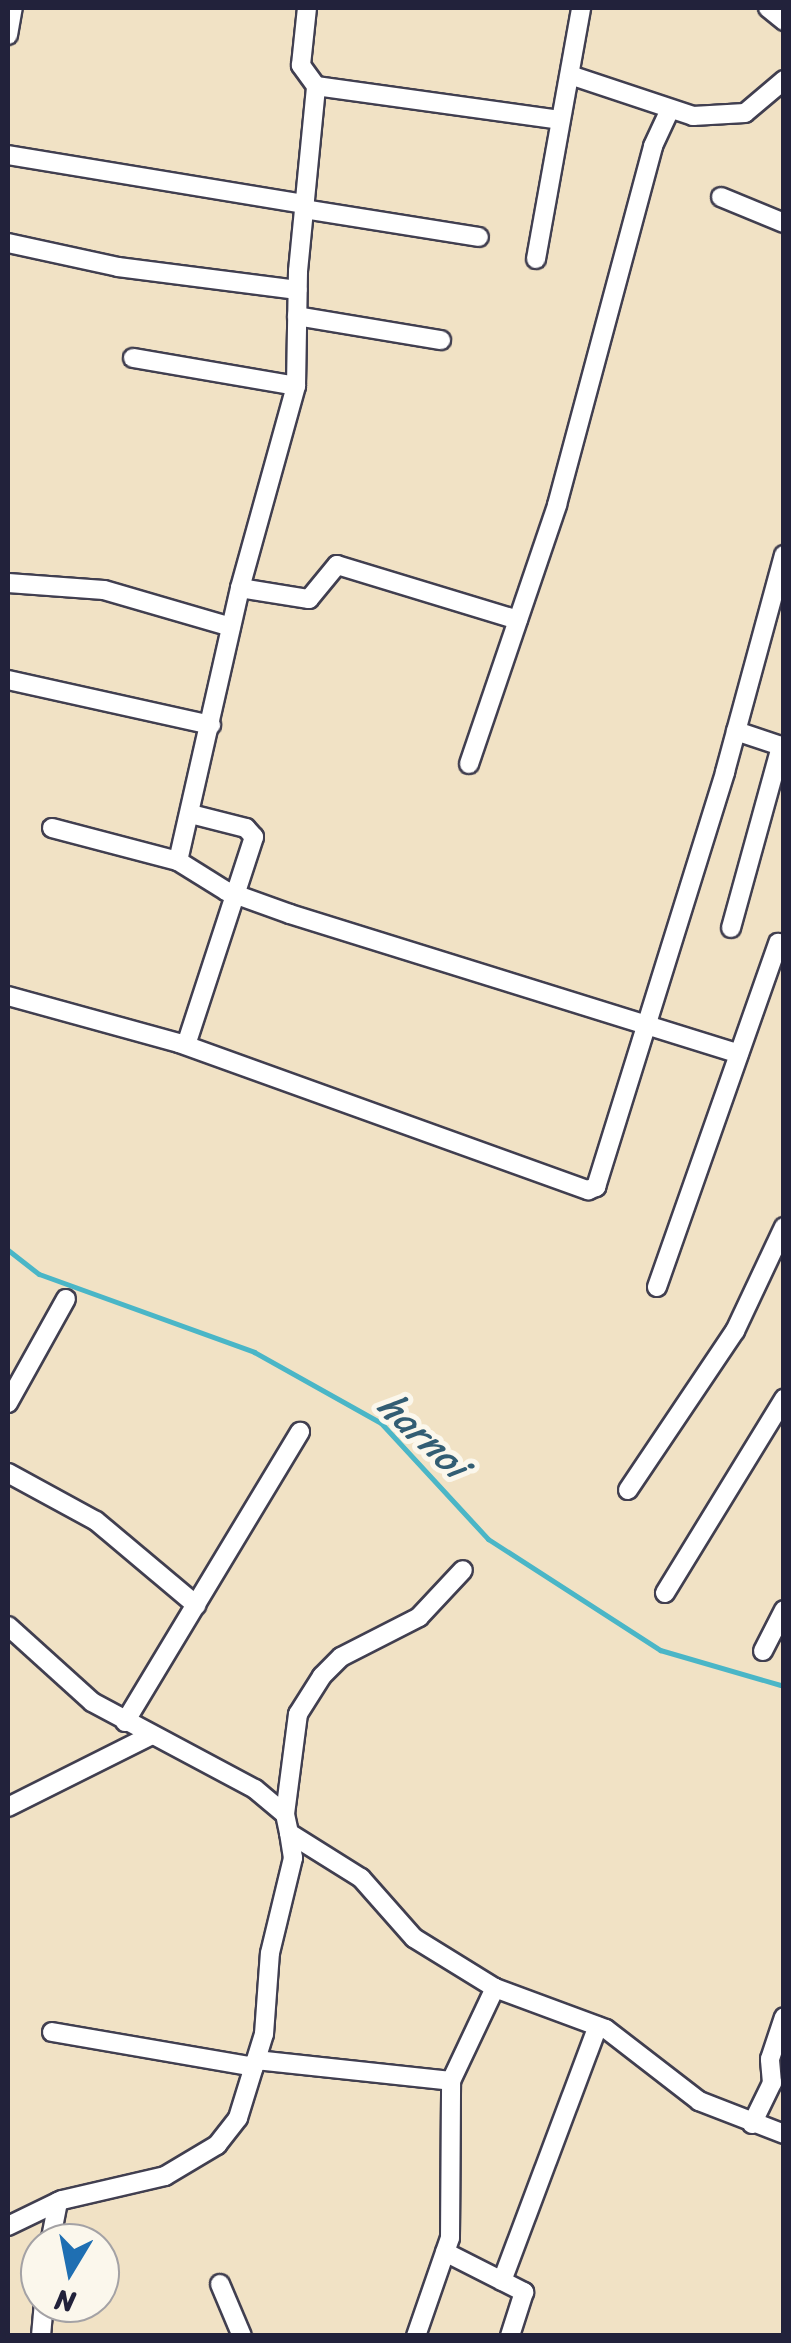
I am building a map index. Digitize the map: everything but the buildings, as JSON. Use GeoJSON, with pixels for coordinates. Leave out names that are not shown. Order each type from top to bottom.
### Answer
{"type":"FeatureCollection","features":[{"type":"Feature","properties":{"kind":"street"},"geometry":{"type":"LineString","coordinates":[[8,34],[13,8]]}},
{"type":"Feature","properties":{"kind":"street"},"geometry":{"type":"LineString","coordinates":[[178,861],[212,725],[240,588],[296,386],[298,290],[316,86],[301,65],[307,8]]}},
{"type":"Feature","properties":{"kind":"street"},"geometry":{"type":"LineString","coordinates":[[536,259],[582,8]]}},
{"type":"Feature","properties":{"kind":"street"},"geometry":{"type":"LineString","coordinates":[[768,8],[784,21]]}},
{"type":"Feature","properties":{"kind":"street"},"geometry":{"type":"LineString","coordinates":[[570,75],[670,111],[745,112],[784,80]]}},
{"type":"Feature","properties":{"kind":"street"},"geometry":{"type":"LineString","coordinates":[[316,86],[560,120]]}},
{"type":"Feature","properties":{"kind":"street"},"geometry":{"type":"LineString","coordinates":[[469,764],[593,379],[653,146],[670,111]]}},
{"type":"Feature","properties":{"kind":"street"},"geometry":{"type":"LineString","coordinates":[[8,155],[479,238]]}},
{"type":"Feature","properties":{"kind":"street"},"geometry":{"type":"LineString","coordinates":[[721,197],[784,223]]}},
{"type":"Feature","properties":{"kind":"street"},"geometry":{"type":"LineString","coordinates":[[8,243],[118,266],[298,290]]}},
{"type":"Feature","properties":{"kind":"street"},"geometry":{"type":"LineString","coordinates":[[297,316],[440,340]]}},
{"type":"Feature","properties":{"kind":"street"},"geometry":{"type":"LineString","coordinates":[[133,358],[296,386]]}},
{"type":"Feature","properties":{"kind":"street"},"geometry":{"type":"LineString","coordinates":[[8,996],[186,1045],[588,1190],[596,1187],[736,731],[784,555]]}},
{"type":"Feature","properties":{"kind":"street"},"geometry":{"type":"LineString","coordinates":[[240,588],[309,599],[337,566],[518,620]]}},
{"type":"Feature","properties":{"kind":"street"},"geometry":{"type":"LineString","coordinates":[[8,583],[104,590],[231,627]]}},
{"type":"Feature","properties":{"kind":"street"},"geometry":{"type":"LineString","coordinates":[[8,680],[212,725]]}},
{"type":"Feature","properties":{"kind":"street"},"geometry":{"type":"LineString","coordinates":[[732,928],[782,747],[736,731]]}},
{"type":"Feature","properties":{"kind":"street"},"geometry":{"type":"LineString","coordinates":[[186,1045],[254,837],[246,828],[191,814]]}},
{"type":"Feature","properties":{"kind":"street"},"geometry":{"type":"LineString","coordinates":[[52,828],[178,861],[236,895],[739,1054]]}},
{"type":"Feature","properties":{"kind":"street"},"geometry":{"type":"LineString","coordinates":[[657,1286],[778,943]]}},
{"type":"Feature","properties":{"kind":"street"},"geometry":{"type":"LineString","coordinates":[[765,983],[784,990]]}},
{"type":"Feature","properties":{"kind":"street"},"geometry":{"type":"LineString","coordinates":[[628,1490],[735,1331],[784,1226]]}},
{"type":"Feature","properties":{"kind":"street"},"geometry":{"type":"LineString","coordinates":[[8,1402],[66,1299]]}},
{"type":"Feature","properties":{"kind":"street"},"geometry":{"type":"LineString","coordinates":[[665,1593],[784,1399]]}},
{"type":"Feature","properties":{"kind":"street"},"geometry":{"type":"LineString","coordinates":[[125,1722],[300,1432]]}},
{"type":"Feature","properties":{"kind":"street"},"geometry":{"type":"LineString","coordinates":[[8,1473],[96,1521],[196,1604]]}},
{"type":"Feature","properties":{"kind":"street"},"geometry":{"type":"LineString","coordinates":[[8,2226],[58,2202],[164,2176],[218,2145],[238,2118],[255,2064],[278,1906],[292,1858],[288,1824],[298,1714],[322,1676],[340,1657],[419,1617],[463,1570]]}},
{"type":"Feature","properties":{"kind":"street"},"geometry":{"type":"LineString","coordinates":[[762,1651],[784,1610]]}},
{"type":"Feature","properties":{"kind":"street"},"geometry":{"type":"LineString","coordinates":[[8,1626],[125,1722],[254,1789],[288,1824],[361,1878],[414,1938],[495,1988],[598,2026],[688,2094],[752,2124],[784,2134]]}},
{"type":"Feature","properties":{"kind":"street"},"geometry":{"type":"LineString","coordinates":[[8,1807],[152,1735]]}},
{"type":"Feature","properties":{"kind":"street"},"geometry":{"type":"LineString","coordinates":[[416,2336],[445,2252],[451,2081],[495,1988]]}},
{"type":"Feature","properties":{"kind":"street"},"geometry":{"type":"LineString","coordinates":[[752,2124],[772,2082],[770,2059],[784,2017]]}},
{"type":"Feature","properties":{"kind":"street"},"geometry":{"type":"LineString","coordinates":[[502,2280],[598,2026]]}},
{"type":"Feature","properties":{"kind":"street"},"geometry":{"type":"LineString","coordinates":[[52,2032],[255,2064],[451,2081]]}},
{"type":"Feature","properties":{"kind":"street"},"geometry":{"type":"LineString","coordinates":[[54,2223],[58,2202]]}},
{"type":"Feature","properties":{"kind":"street"},"geometry":{"type":"LineString","coordinates":[[445,2252],[502,2280],[526,2298],[510,2336]]}},
{"type":"Feature","properties":{"kind":"street"},"geometry":{"type":"LineString","coordinates":[[220,2284],[242,2336]]}},
{"type":"Feature","properties":{"kind":"waterway","name":"harnoi"},"geometry":{"type":"LineString","coordinates":[[8,1250],[39,1274],[254,1352],[381,1423],[488,1539],[660,1650],[784,1686]]}}]}
